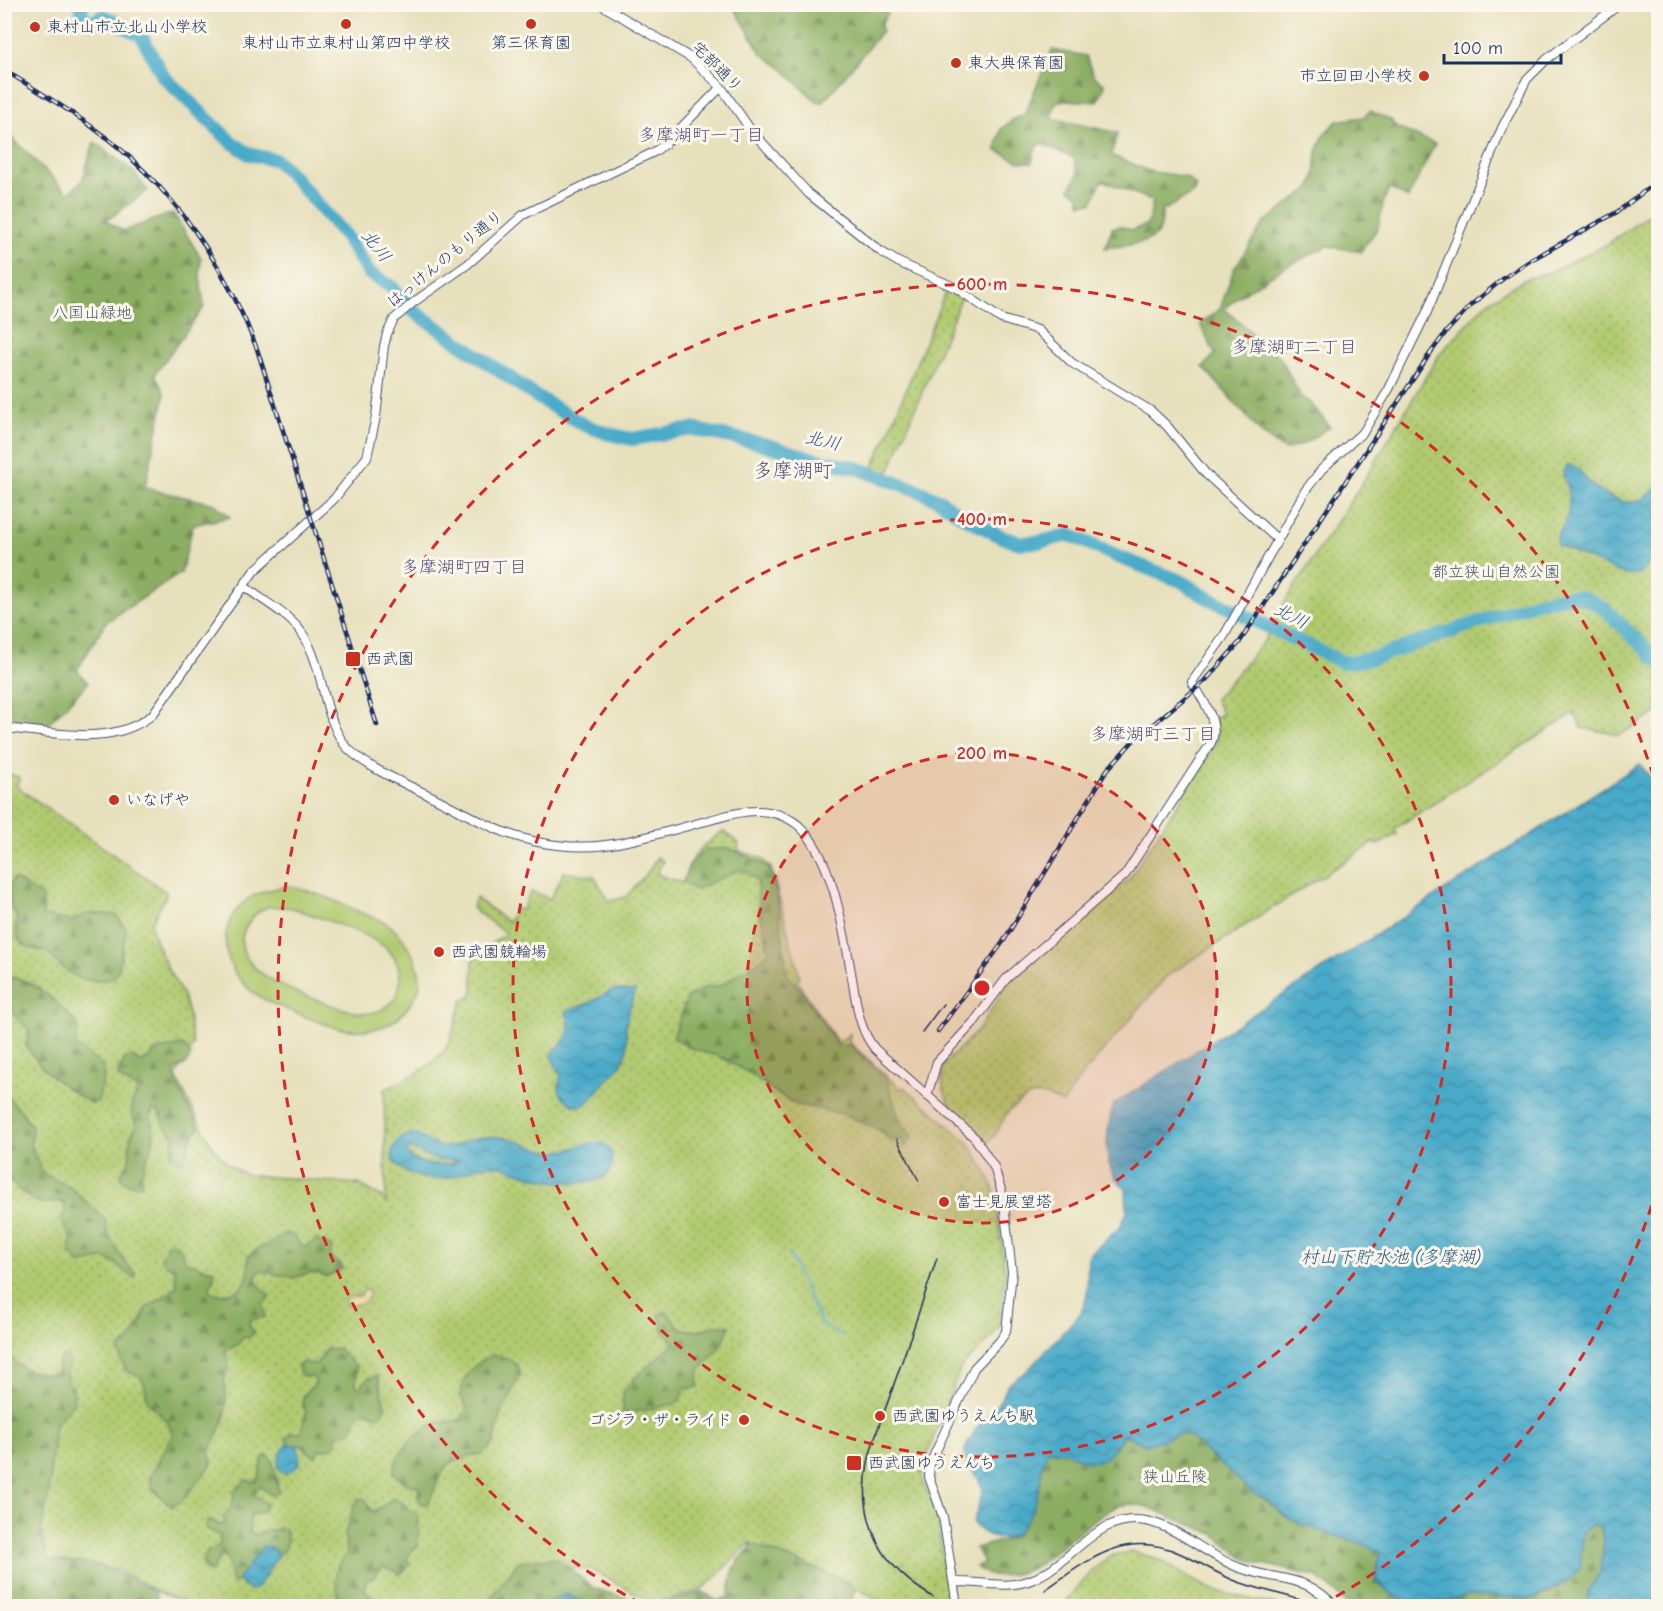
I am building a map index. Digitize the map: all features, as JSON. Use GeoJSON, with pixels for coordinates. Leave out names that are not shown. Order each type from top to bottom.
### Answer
{"type":"FeatureCollection","features":[{"type":"Feature","properties":{"kind":"street","name":"宅部通り"},"geometry":{"type":"LineString","coordinates":[[600,4],[691,58],[721,87],[750,129],[791,176],[809,194],[891,258],[956,288],[1002,319],[1038,330],[1072,363],[1151,411],[1167,426],[1213,481],[1277,539]]}},
{"type":"Feature","properties":{"kind":"street"},"geometry":{"type":"LineString","coordinates":[[927,1096],[936,1065],[974,1022],[1006,979],[1125,875],[1202,758],[1212,740],[1214,728],[1210,715],[1192,682],[1233,620],[1277,539],[1314,478],[1364,431],[1398,372],[1447,267],[1502,128],[1527,79],[1547,59],[1620,4]]}},
{"type":"Feature","properties":{"kind":"street","name":"はっけんのもり通り"},"geometry":{"type":"LineString","coordinates":[[4,728],[96,735],[115,734],[142,723],[162,703],[264,561],[334,499],[367,457],[376,417],[387,334],[394,319],[468,264],[529,211],[654,152],[665,144],[721,87]]}},
{"type":"Feature","properties":{"kind":"street"},"geometry":{"type":"LineString","coordinates":[[244,586],[289,619],[303,636],[336,730],[348,748],[369,764],[506,832],[526,839],[556,844],[604,846],[743,812],[771,813],[795,822],[813,841],[821,857],[843,925],[864,1032],[875,1049],[975,1138],[994,1167],[1003,1196],[1012,1272],[1006,1332],[974,1368],[930,1464],[929,1477],[944,1517],[957,1606]]}},
{"type":"Feature","properties":{"kind":"street"},"geometry":{"type":"LineString","coordinates":[[954,1582],[1002,1585],[1031,1580],[1048,1570],[1100,1530],[1123,1521],[1138,1520],[1169,1529],[1234,1566],[1258,1574],[1309,1585],[1335,1606]]}},
{"type":"Feature","properties":{"kind":"green space"},"geometry":{"type":"Polygon","coordinates":[[[735,4],[929,5],[924,13],[890,9],[881,24],[882,31],[823,102],[817,102],[779,66],[761,53],[735,9],[735,4]]]}},
{"type":"Feature","properties":{"kind":"green space"},"geometry":{"type":"Polygon","coordinates":[[[1052,50],[1086,56],[1093,75],[1105,85],[1098,102],[1065,100],[1056,102],[1051,118],[1118,133],[1111,155],[1149,171],[1186,177],[1197,187],[1194,193],[1162,211],[1161,226],[1152,238],[1137,244],[1105,248],[1112,228],[1120,226],[1133,230],[1148,224],[1153,201],[1102,180],[1092,203],[1080,204],[1080,196],[1070,189],[1078,174],[1074,158],[1040,143],[1035,149],[1032,163],[1018,161],[996,150],[1001,129],[1024,115],[1052,50]]]}},
{"type":"Feature","properties":{"kind":"green space"},"geometry":{"type":"Polygon","coordinates":[[[1370,111],[1391,120],[1397,128],[1435,144],[1408,198],[1389,188],[1378,228],[1361,252],[1328,246],[1281,269],[1239,296],[1224,309],[1280,357],[1301,397],[1310,402],[1330,427],[1303,444],[1284,450],[1262,434],[1203,367],[1215,354],[1200,324],[1220,309],[1234,269],[1264,223],[1311,187],[1315,175],[1317,152],[1324,134],[1337,121],[1364,117],[1370,111]]]}},
{"type":"Feature","properties":{"kind":"green space","name":"八国山緑地"},"geometry":{"type":"Polygon","coordinates":[[[4,130],[68,193],[82,181],[94,142],[132,170],[148,190],[106,221],[123,231],[173,213],[201,258],[200,276],[204,307],[155,374],[165,394],[145,488],[215,504],[230,517],[193,525],[181,573],[106,622],[77,670],[88,683],[49,723],[5,720],[4,130]]]}},
{"type":"Feature","properties":{"kind":"green space","name":"都立狭山自然公園"},"geometry":{"type":"Polygon","coordinates":[[[1658,208],[1658,712],[1620,735],[1582,728],[1574,713],[1394,829],[1397,834],[1378,845],[1375,842],[1167,976],[1081,1077],[1063,1104],[1050,1097],[1033,1095],[1027,1097],[1008,1112],[995,1135],[985,1144],[948,1100],[942,1078],[943,1065],[979,1029],[1012,977],[1129,879],[1214,748],[1217,739],[1214,717],[1222,715],[1215,699],[1265,640],[1275,617],[1363,482],[1439,355],[1486,303],[1523,280],[1553,271],[1609,243],[1658,208]]]}},
{"type":"Feature","properties":{"kind":"green space"},"geometry":{"type":"Polygon","coordinates":[[[947,288],[962,296],[888,474],[873,467],[947,288]]]}},
{"type":"Feature","properties":{"kind":"green space"},"geometry":{"type":"Polygon","coordinates":[[[4,772],[20,778],[16,786],[166,892],[151,923],[155,940],[183,995],[193,1045],[176,1076],[205,1133],[219,1154],[233,1168],[249,1175],[359,1184],[382,1197],[386,1203],[384,1090],[422,1070],[439,1057],[450,1040],[463,1000],[470,997],[473,990],[473,956],[506,934],[472,908],[476,898],[508,922],[516,908],[522,910],[531,891],[550,899],[564,872],[594,876],[609,901],[626,897],[650,869],[657,857],[663,861],[656,874],[683,883],[689,865],[697,852],[723,831],[739,843],[738,850],[762,859],[771,868],[800,977],[797,981],[838,1043],[850,1034],[849,1042],[901,1089],[904,1087],[969,1143],[989,1176],[996,1197],[1005,1273],[1000,1325],[960,1369],[922,1468],[923,1483],[934,1505],[938,1520],[949,1606],[888,1606],[839,1578],[750,1543],[702,1590],[655,1604],[590,1569],[539,1565],[517,1606],[194,1606],[158,1592],[118,1569],[106,1569],[5,1606],[4,772]]]}},
{"type":"Feature","properties":{"kind":"green space"},"geometry":{"type":"Polygon","coordinates":[[[729,848],[769,867],[777,894],[787,974],[808,999],[838,1046],[850,1045],[886,1077],[899,1119],[912,1137],[905,1147],[901,1139],[892,1141],[879,1130],[844,1114],[798,1105],[723,1058],[691,1048],[673,1038],[687,998],[708,986],[720,986],[769,952],[759,907],[757,880],[741,869],[695,890],[683,881],[690,864],[705,850],[729,848]]]}},
{"type":"Feature","properties":{"kind":"green space"},"geometry":{"type":"Polygon","coordinates":[[[13,879],[40,894],[43,901],[43,916],[72,921],[88,914],[116,915],[126,928],[119,969],[114,978],[104,981],[85,980],[68,972],[47,951],[31,948],[21,943],[16,933],[17,917],[11,907],[8,888],[13,879]]]}},
{"type":"Feature","properties":{"kind":"green space"},"geometry":{"type":"Polygon","coordinates":[[[287,886],[326,897],[384,922],[395,931],[412,954],[420,981],[418,992],[400,1016],[390,1023],[373,1029],[339,1028],[269,1002],[255,994],[239,979],[232,967],[226,943],[231,920],[238,909],[252,896],[287,886]],[[286,907],[263,909],[249,922],[243,934],[243,949],[250,962],[262,974],[296,992],[356,1012],[375,1012],[385,1008],[392,1001],[400,985],[400,975],[398,966],[388,950],[358,932],[286,907]]]}},
{"type":"Feature","properties":{"kind":"green space"},"geometry":{"type":"Polygon","coordinates":[[[5,976],[23,980],[47,994],[79,1026],[75,1045],[104,1067],[104,1078],[98,1101],[92,1104],[63,1085],[47,1072],[33,1055],[26,1045],[29,1034],[27,1027],[16,1017],[5,996],[5,976]]]}},
{"type":"Feature","properties":{"kind":"green space"},"geometry":{"type":"Polygon","coordinates":[[[181,1045],[187,1048],[191,1055],[186,1064],[174,1070],[175,1077],[199,1128],[189,1142],[183,1161],[177,1162],[171,1155],[174,1136],[163,1125],[163,1118],[158,1111],[152,1110],[154,1139],[143,1170],[142,1184],[133,1185],[121,1178],[121,1173],[129,1161],[130,1140],[136,1125],[132,1106],[137,1095],[136,1088],[119,1078],[118,1071],[126,1058],[133,1057],[140,1062],[149,1059],[155,1051],[181,1045]]]}},
{"type":"Feature","properties":{"kind":"green space"},"geometry":{"type":"Polygon","coordinates":[[[5,1094],[32,1127],[31,1147],[43,1173],[71,1188],[105,1219],[112,1241],[136,1274],[135,1278],[110,1260],[100,1259],[79,1263],[70,1253],[71,1239],[61,1219],[65,1212],[64,1203],[56,1201],[45,1203],[33,1200],[17,1188],[5,1174],[5,1094]]]}},
{"type":"Feature","properties":{"kind":"green space"},"geometry":{"type":"Polygon","coordinates":[[[290,1234],[305,1247],[317,1240],[332,1247],[330,1258],[342,1265],[342,1269],[326,1277],[313,1273],[293,1278],[260,1271],[256,1276],[256,1282],[270,1296],[263,1305],[265,1317],[250,1320],[249,1325],[254,1332],[250,1337],[244,1337],[236,1346],[225,1351],[229,1367],[224,1382],[225,1411],[220,1429],[209,1451],[212,1464],[184,1499],[172,1507],[152,1489],[150,1477],[173,1434],[167,1421],[147,1401],[145,1386],[140,1376],[127,1372],[119,1349],[130,1340],[146,1308],[177,1286],[174,1269],[161,1259],[168,1242],[178,1246],[186,1262],[215,1271],[210,1286],[211,1292],[223,1294],[234,1292],[243,1286],[248,1275],[248,1256],[281,1235],[290,1234]]]}},
{"type":"Feature","properties":{"kind":"green space"},"geometry":{"type":"Polygon","coordinates":[[[667,1312],[680,1329],[697,1331],[716,1325],[730,1326],[718,1349],[700,1370],[699,1387],[685,1389],[678,1403],[630,1415],[623,1412],[623,1393],[636,1377],[674,1343],[663,1330],[659,1314],[667,1312]]]}},
{"type":"Feature","properties":{"kind":"green space"},"geometry":{"type":"Polygon","coordinates":[[[4,1343],[9,1347],[11,1358],[32,1372],[57,1373],[62,1356],[67,1357],[70,1363],[66,1375],[67,1382],[73,1387],[74,1402],[55,1424],[48,1498],[41,1530],[49,1560],[95,1564],[119,1573],[155,1592],[160,1606],[5,1606],[4,1343]]]}},
{"type":"Feature","properties":{"kind":"green space"},"geometry":{"type":"Polygon","coordinates":[[[337,1348],[357,1367],[356,1385],[360,1388],[368,1379],[378,1375],[385,1407],[381,1415],[377,1416],[367,1411],[359,1414],[351,1431],[337,1435],[336,1444],[332,1448],[319,1450],[315,1457],[300,1445],[290,1446],[286,1439],[291,1433],[300,1433],[306,1413],[302,1402],[304,1395],[316,1383],[312,1376],[305,1377],[300,1374],[298,1366],[303,1362],[317,1364],[326,1350],[337,1348]]]}},
{"type":"Feature","properties":{"kind":"green space"},"geometry":{"type":"Polygon","coordinates":[[[493,1355],[511,1360],[521,1375],[501,1411],[493,1443],[485,1452],[457,1460],[447,1466],[430,1500],[426,1505],[420,1503],[419,1487],[406,1483],[394,1474],[397,1459],[407,1444],[426,1427],[436,1423],[461,1420],[467,1407],[460,1396],[466,1376],[480,1362],[493,1355]]]}},
{"type":"Feature","properties":{"kind":"green space","name":"狭山丘陵"},"geometry":{"type":"Polygon","coordinates":[[[1178,1433],[1191,1438],[1288,1518],[1302,1525],[1369,1546],[1380,1554],[1375,1582],[1403,1602],[1414,1606],[1349,1606],[1330,1587],[1314,1576],[1243,1558],[1214,1534],[1145,1506],[1129,1504],[1117,1506],[1098,1517],[1036,1566],[1029,1569],[998,1576],[982,1572],[976,1567],[984,1562],[975,1548],[1017,1535],[1035,1501],[1042,1461],[1048,1450],[1065,1452],[1088,1461],[1111,1453],[1124,1434],[1146,1445],[1178,1433]]]}},
{"type":"Feature","properties":{"kind":"green space"},"geometry":{"type":"Polygon","coordinates":[[[268,1455],[274,1467],[279,1491],[271,1495],[261,1487],[256,1491],[255,1495],[266,1504],[264,1512],[251,1514],[249,1532],[256,1535],[267,1530],[285,1529],[287,1544],[283,1553],[275,1552],[232,1583],[225,1556],[218,1559],[212,1572],[205,1570],[202,1561],[209,1550],[215,1549],[220,1544],[220,1536],[206,1528],[207,1521],[222,1525],[225,1522],[223,1517],[233,1503],[233,1493],[246,1480],[255,1482],[259,1477],[263,1457],[268,1455]]]}},
{"type":"Feature","properties":{"kind":"green space"},"geometry":{"type":"Polygon","coordinates":[[[393,1498],[419,1516],[418,1547],[412,1550],[407,1558],[409,1565],[401,1574],[382,1566],[373,1578],[367,1580],[364,1589],[373,1598],[393,1606],[337,1606],[336,1572],[341,1560],[347,1554],[345,1535],[353,1508],[359,1499],[365,1499],[373,1513],[393,1498]]]}},
{"type":"Feature","properties":{"kind":"green space"},"geometry":{"type":"Polygon","coordinates":[[[1592,1524],[1601,1528],[1604,1540],[1601,1571],[1588,1591],[1588,1606],[1427,1606],[1468,1595],[1536,1599],[1557,1588],[1580,1567],[1583,1533],[1592,1524]]]}},
{"type":"Feature","properties":{"kind":"green space"},"geometry":{"type":"Polygon","coordinates":[[[750,1543],[839,1578],[857,1589],[848,1606],[655,1606],[703,1592],[717,1601],[729,1597],[734,1569],[751,1547],[750,1543]]]}},
{"type":"Feature","properties":{"kind":"green space"},"geometry":{"type":"Polygon","coordinates":[[[1132,1551],[1162,1561],[1215,1591],[1279,1606],[1061,1606],[1094,1569],[1110,1556],[1132,1551]]]}},
{"type":"Feature","properties":{"kind":"green space"},"geometry":{"type":"Polygon","coordinates":[[[556,1558],[595,1589],[655,1606],[589,1606],[589,1604],[564,1594],[546,1606],[485,1606],[519,1561],[556,1558]]]}},
{"type":"Feature","properties":{"kind":"sand"},"geometry":{"type":"Polygon","coordinates":[[[365,1290],[369,1290],[370,1294],[365,1303],[347,1306],[345,1300],[348,1297],[360,1296],[365,1290]]]}},
{"type":"Feature","properties":{"kind":"water"},"geometry":{"type":"Polygon","coordinates":[[[1569,465],[1579,470],[1594,487],[1622,501],[1638,501],[1658,488],[1658,555],[1648,562],[1645,571],[1626,575],[1557,545],[1558,533],[1568,513],[1569,497],[1563,476],[1565,467],[1569,465]]]}},
{"type":"Feature","properties":{"kind":"water","name":"村山下貯水池 (多摩湖)"},"geometry":{"type":"Polygon","coordinates":[[[1640,764],[1658,787],[1658,1606],[1588,1606],[1588,1591],[1601,1571],[1604,1540],[1601,1528],[1592,1524],[1583,1533],[1580,1567],[1570,1580],[1535,1599],[1468,1595],[1427,1606],[1414,1606],[1396,1597],[1375,1581],[1380,1554],[1369,1546],[1302,1525],[1288,1518],[1270,1502],[1253,1493],[1191,1438],[1182,1433],[1146,1445],[1124,1434],[1111,1453],[1102,1460],[1088,1462],[1065,1452],[1048,1450],[1035,1502],[1021,1528],[1009,1537],[1001,1538],[982,1532],[973,1523],[982,1488],[965,1458],[970,1438],[1004,1394],[1007,1385],[1028,1370],[1080,1314],[1087,1293],[1088,1256],[1120,1227],[1127,1212],[1126,1189],[1112,1172],[1107,1150],[1108,1128],[1113,1105],[1640,764]]]}},
{"type":"Feature","properties":{"kind":"water"},"geometry":{"type":"Polygon","coordinates":[[[612,990],[636,991],[627,1017],[626,1054],[619,1068],[593,1097],[583,1105],[577,1106],[564,1098],[560,1091],[561,1076],[553,1060],[552,1052],[562,1044],[568,1034],[569,1024],[566,1011],[590,1003],[612,990]]]}},
{"type":"Feature","properties":{"kind":"water"},"geometry":{"type":"Polygon","coordinates":[[[412,1134],[446,1147],[476,1138],[501,1137],[540,1150],[554,1152],[590,1143],[600,1143],[609,1149],[612,1163],[605,1177],[576,1183],[545,1180],[496,1165],[478,1167],[452,1177],[432,1179],[401,1169],[392,1157],[394,1146],[406,1135],[412,1134]],[[409,1148],[407,1151],[408,1156],[427,1164],[440,1165],[460,1160],[436,1160],[409,1148]]]}},
{"type":"Feature","properties":{"kind":"water"},"geometry":{"type":"Polygon","coordinates":[[[289,1443],[298,1447],[300,1463],[285,1474],[278,1468],[278,1464],[281,1454],[289,1443]]]}},
{"type":"Feature","properties":{"kind":"water"},"geometry":{"type":"Polygon","coordinates":[[[263,1546],[273,1548],[278,1556],[259,1585],[250,1590],[238,1579],[263,1546]]]}},
{"type":"Feature","properties":{"kind":"water"},"geometry":{"type":"Polygon","coordinates":[[[564,1594],[589,1604],[589,1606],[546,1606],[564,1594]]]}},
{"type":"Feature","properties":{"kind":"waterway","name":"北川"},"geometry":{"type":"LineString","coordinates":[[80,4],[84,18],[91,22],[103,16],[141,35],[163,76],[230,141],[249,154],[276,160],[292,175],[346,237],[369,273],[392,287],[412,310],[537,397],[584,425],[632,439],[692,429],[854,467],[917,490],[941,501],[962,516],[1002,537],[1020,543],[1039,542],[1070,535],[1118,557],[1181,581],[1204,596],[1342,662],[1374,658],[1540,601],[1575,596],[1589,600],[1605,609],[1658,661]]}},
{"type":"Feature","properties":{"kind":"waterway"},"geometry":{"type":"LineString","coordinates":[[789,1253],[820,1322],[836,1334],[842,1334]]}},
{"type":"Feature","properties":{"kind":"tram line"},"geometry":{"type":"LineString","coordinates":[[922,1032],[943,1004]]}},
{"type":"Feature","properties":{"kind":"tram line"},"geometry":{"type":"LineString","coordinates":[[897,1139],[919,1181]]}},
{"type":"Feature","properties":{"kind":"tram line"},"geometry":{"type":"LineString","coordinates":[[933,1597],[899,1572],[877,1541],[866,1505],[866,1484],[873,1443],[937,1258]]}},
{"type":"Feature","properties":{"kind":"tram line"},"geometry":{"type":"LineString","coordinates":[[1045,1590],[1076,1568],[1108,1551],[1141,1544],[1160,1546],[1233,1580],[1316,1606]]}},
{"type":"Feature","properties":{"kind":"railway"},"geometry":{"type":"LineString","coordinates":[[4,70],[91,126],[141,168],[182,214],[217,265],[232,292],[257,349],[377,725]]}},
{"type":"Feature","properties":{"kind":"railway"},"geometry":{"type":"LineString","coordinates":[[938,1031],[1003,942],[1107,770],[1133,741],[1206,680],[1239,643],[1446,332],[1471,305],[1504,278],[1531,260],[1617,212],[1658,181]]}},
{"type":"Feature","properties":{"kind":"place","name":"東村山市立東村山第四中学校"},"geometry":{"type":"Point","coordinates":[346,24]}},
{"type":"Feature","properties":{"kind":"place","name":"第三保育園"},"geometry":{"type":"Point","coordinates":[531,24]}},
{"type":"Feature","properties":{"kind":"place","name":"東村山市立北山小学校"},"geometry":{"type":"Point","coordinates":[35,27]}},
{"type":"Feature","properties":{"kind":"place","name":"東大典保育園"},"geometry":{"type":"Point","coordinates":[956,63]}},
{"type":"Feature","properties":{"kind":"place","name":"市立回田小学校"},"geometry":{"type":"Point","coordinates":[1424,76]}},
{"type":"Feature","properties":{"kind":"place","name":"西武園"},"geometry":{"type":"Point","coordinates":[353,659]}},
{"type":"Feature","properties":{"kind":"place","name":"いなげや"},"geometry":{"type":"Point","coordinates":[114,800]}},
{"type":"Feature","properties":{"kind":"place","name":"西武園競輪場"},"geometry":{"type":"Point","coordinates":[439,952]}},
{"type":"Feature","properties":{"kind":"place","name":"富士見展望塔"},"geometry":{"type":"Point","coordinates":[944,1202]}},
{"type":"Feature","properties":{"kind":"place","name":"西武園ゆうえんち駅"},"geometry":{"type":"Point","coordinates":[880,1416]}},
{"type":"Feature","properties":{"kind":"place","name":"ゴジラ・ザ・ライド"},"geometry":{"type":"Point","coordinates":[744,1420]}},
{"type":"Feature","properties":{"kind":"place","name":"西武園ゆうえんち"},"geometry":{"type":"Point","coordinates":[854,1463]}},
{"type":"Feature","properties":{"kind":"district","name":"多摩湖町一丁目"},"geometry":{"type":"Point","coordinates":[701,135]}},
{"type":"Feature","properties":{"kind":"district","name":"多摩湖町二丁目"},"geometry":{"type":"Point","coordinates":[1294,347]}},
{"type":"Feature","properties":{"kind":"district","name":"多摩湖町"},"geometry":{"type":"Point","coordinates":[793,470]}},
{"type":"Feature","properties":{"kind":"district","name":"多摩湖町四丁目"},"geometry":{"type":"Point","coordinates":[464,567]}},
{"type":"Feature","properties":{"kind":"district","name":"多摩湖町三丁目"},"geometry":{"type":"Point","coordinates":[1153,734]}}]}
